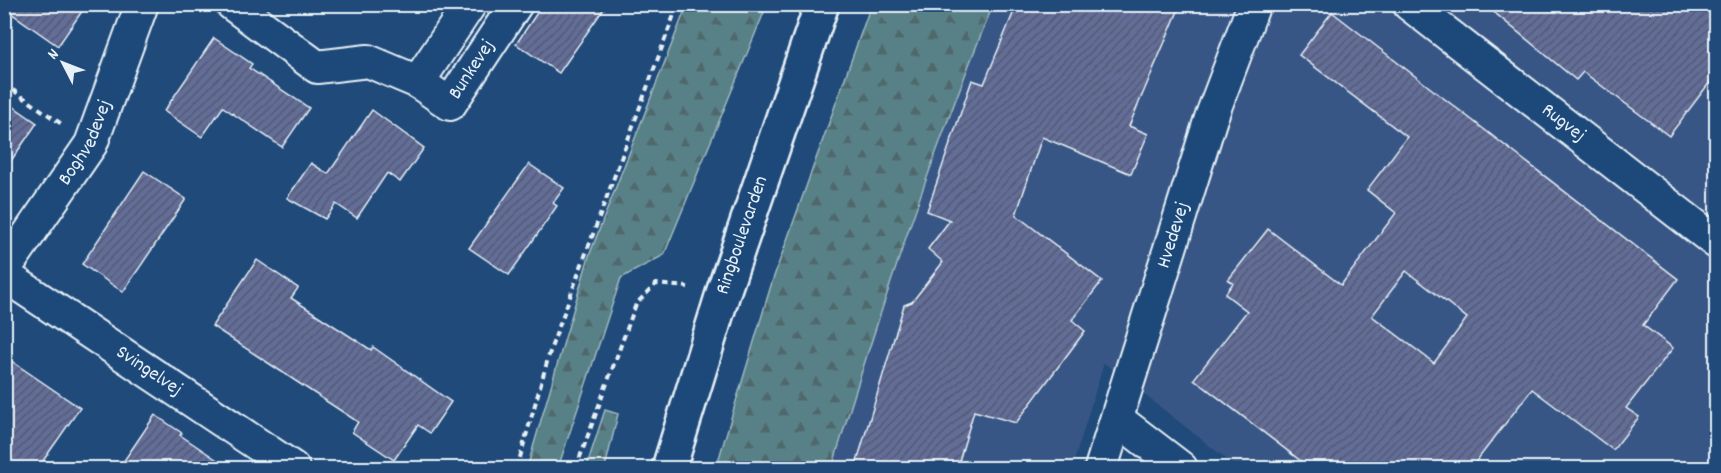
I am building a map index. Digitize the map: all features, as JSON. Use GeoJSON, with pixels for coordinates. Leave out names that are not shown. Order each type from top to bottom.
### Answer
{"type":"FeatureCollection","features":[{"type":"Feature","properties":{"kind":"main road","name":"Ringboulevarden"},"geometry":{"type":"LineString","coordinates":[[669,468],[724,290],[822,4]]}},
{"type":"Feature","properties":{"kind":"street","name":"Boghvedevej"},"geometry":{"type":"LineString","coordinates":[[4,272],[90,144],[142,4]]}},
{"type":"Feature","properties":{"kind":"street","name":"Bunkevej"},"geometry":{"type":"LineString","coordinates":[[232,4],[317,67],[368,61],[418,82],[450,104],[516,4]]}},
{"type":"Feature","properties":{"kind":"street","name":"Bunkevej"},"geometry":{"type":"LineString","coordinates":[[418,82],[470,4]]}},
{"type":"Feature","properties":{"kind":"street","name":"Hvedevej"},"geometry":{"type":"LineString","coordinates":[[1101,468],[1211,118],[1254,4]]}},
{"type":"Feature","properties":{"kind":"street","name":"Rugvej"},"geometry":{"type":"LineString","coordinates":[[1409,4],[1716,242]]}},
{"type":"Feature","properties":{"kind":"street","name":"Svingelvej"},"geometry":{"type":"LineString","coordinates":[[4,272],[293,468]]}},
{"type":"Feature","properties":{"kind":"street"},"geometry":{"type":"LineString","coordinates":[[1117,419],[1181,468]]}},
{"type":"Feature","properties":{"kind":"path"},"geometry":{"type":"LineString","coordinates":[[517,468],[551,348],[678,4]]}},
{"type":"Feature","properties":{"kind":"path"},"geometry":{"type":"LineString","coordinates":[[4,84],[90,144]]}},
{"type":"Feature","properties":{"kind":"path"},"geometry":{"type":"LineString","coordinates":[[576,468],[636,304],[656,284],[724,290]]}},
{"type":"Feature","properties":{"kind":"shaded area"},"geometry":{"type":"Polygon","coordinates":[[[993,5],[1716,5],[1716,468],[1238,468],[1104,363],[1072,468],[832,468],[870,341],[966,71],[993,5]]]}},
{"type":"Feature","properties":{"kind":"green space"},"geometry":{"type":"Polygon","coordinates":[[[687,5],[767,5],[664,255],[621,278],[558,468],[527,468],[589,256],[687,5]]]}},
{"type":"Feature","properties":{"kind":"green space"},"geometry":{"type":"Polygon","coordinates":[[[871,5],[993,5],[948,119],[907,235],[832,468],[716,468],[772,282],[871,5]]]}},
{"type":"Feature","properties":{"kind":"green space"},"geometry":{"type":"Polygon","coordinates":[[[605,410],[618,414],[605,468],[586,468],[605,410]]]}},
{"type":"Feature","properties":{"kind":"building"},"geometry":{"type":"Polygon","coordinates":[[[4,4],[87,4],[58,46],[4,8],[4,4]]]}},
{"type":"Feature","properties":{"kind":"building"},"geometry":{"type":"Polygon","coordinates":[[[543,4],[607,4],[559,73],[516,44],[543,4]]]}},
{"type":"Feature","properties":{"kind":"building"},"geometry":{"type":"Polygon","coordinates":[[[1017,4],[1181,4],[1129,126],[1148,134],[1131,174],[1042,137],[1016,215],[1102,281],[1072,320],[1085,331],[1016,423],[974,411],[957,468],[855,468],[904,305],[912,302],[943,262],[928,249],[950,220],[927,211],[972,80],[984,84],[1017,4]]]}},
{"type":"Feature","properties":{"kind":"building"},"geometry":{"type":"Polygon","coordinates":[[[1484,4],[1716,4],[1716,74],[1669,136],[1583,72],[1576,80],[1484,4]]]}},
{"type":"Feature","properties":{"kind":"building"},"geometry":{"type":"Polygon","coordinates":[[[1332,12],[1678,279],[1643,325],[1673,348],[1626,408],[1639,417],[1613,450],[1532,389],[1471,468],[1310,468],[1194,379],[1247,311],[1225,294],[1233,283],[1228,280],[1268,229],[1341,285],[1396,213],[1367,190],[1407,137],[1299,55],[1332,12]],[[1406,271],[1372,316],[1434,363],[1467,318],[1406,271]]]}},
{"type":"Feature","properties":{"kind":"building"},"geometry":{"type":"Polygon","coordinates":[[[214,38],[252,64],[249,68],[309,108],[282,147],[223,107],[202,137],[164,111],[214,38]]]}},
{"type":"Feature","properties":{"kind":"building"},"geometry":{"type":"Polygon","coordinates":[[[4,100],[37,123],[4,171],[4,100]]]}},
{"type":"Feature","properties":{"kind":"building"},"geometry":{"type":"Polygon","coordinates":[[[372,110],[424,148],[400,182],[387,173],[357,218],[336,204],[325,219],[287,198],[311,163],[328,174],[372,110]]]}},
{"type":"Feature","properties":{"kind":"building"},"geometry":{"type":"Polygon","coordinates":[[[529,164],[564,188],[553,203],[557,206],[509,275],[469,248],[529,164]]]}},
{"type":"Feature","properties":{"kind":"building"},"geometry":{"type":"Polygon","coordinates":[[[144,171],[186,199],[123,292],[82,264],[144,171]]]}},
{"type":"Feature","properties":{"kind":"building"},"geometry":{"type":"Polygon","coordinates":[[[257,260],[298,288],[291,298],[371,350],[373,347],[451,402],[430,433],[418,425],[394,460],[352,432],[358,422],[212,326],[257,260]]]}},
{"type":"Feature","properties":{"kind":"building"},"geometry":{"type":"Polygon","coordinates":[[[4,356],[80,408],[38,468],[4,468],[4,356]]]}},
{"type":"Feature","properties":{"kind":"building"},"geometry":{"type":"Polygon","coordinates":[[[155,415],[182,433],[180,435],[229,468],[119,468],[155,415]]]}}]}
